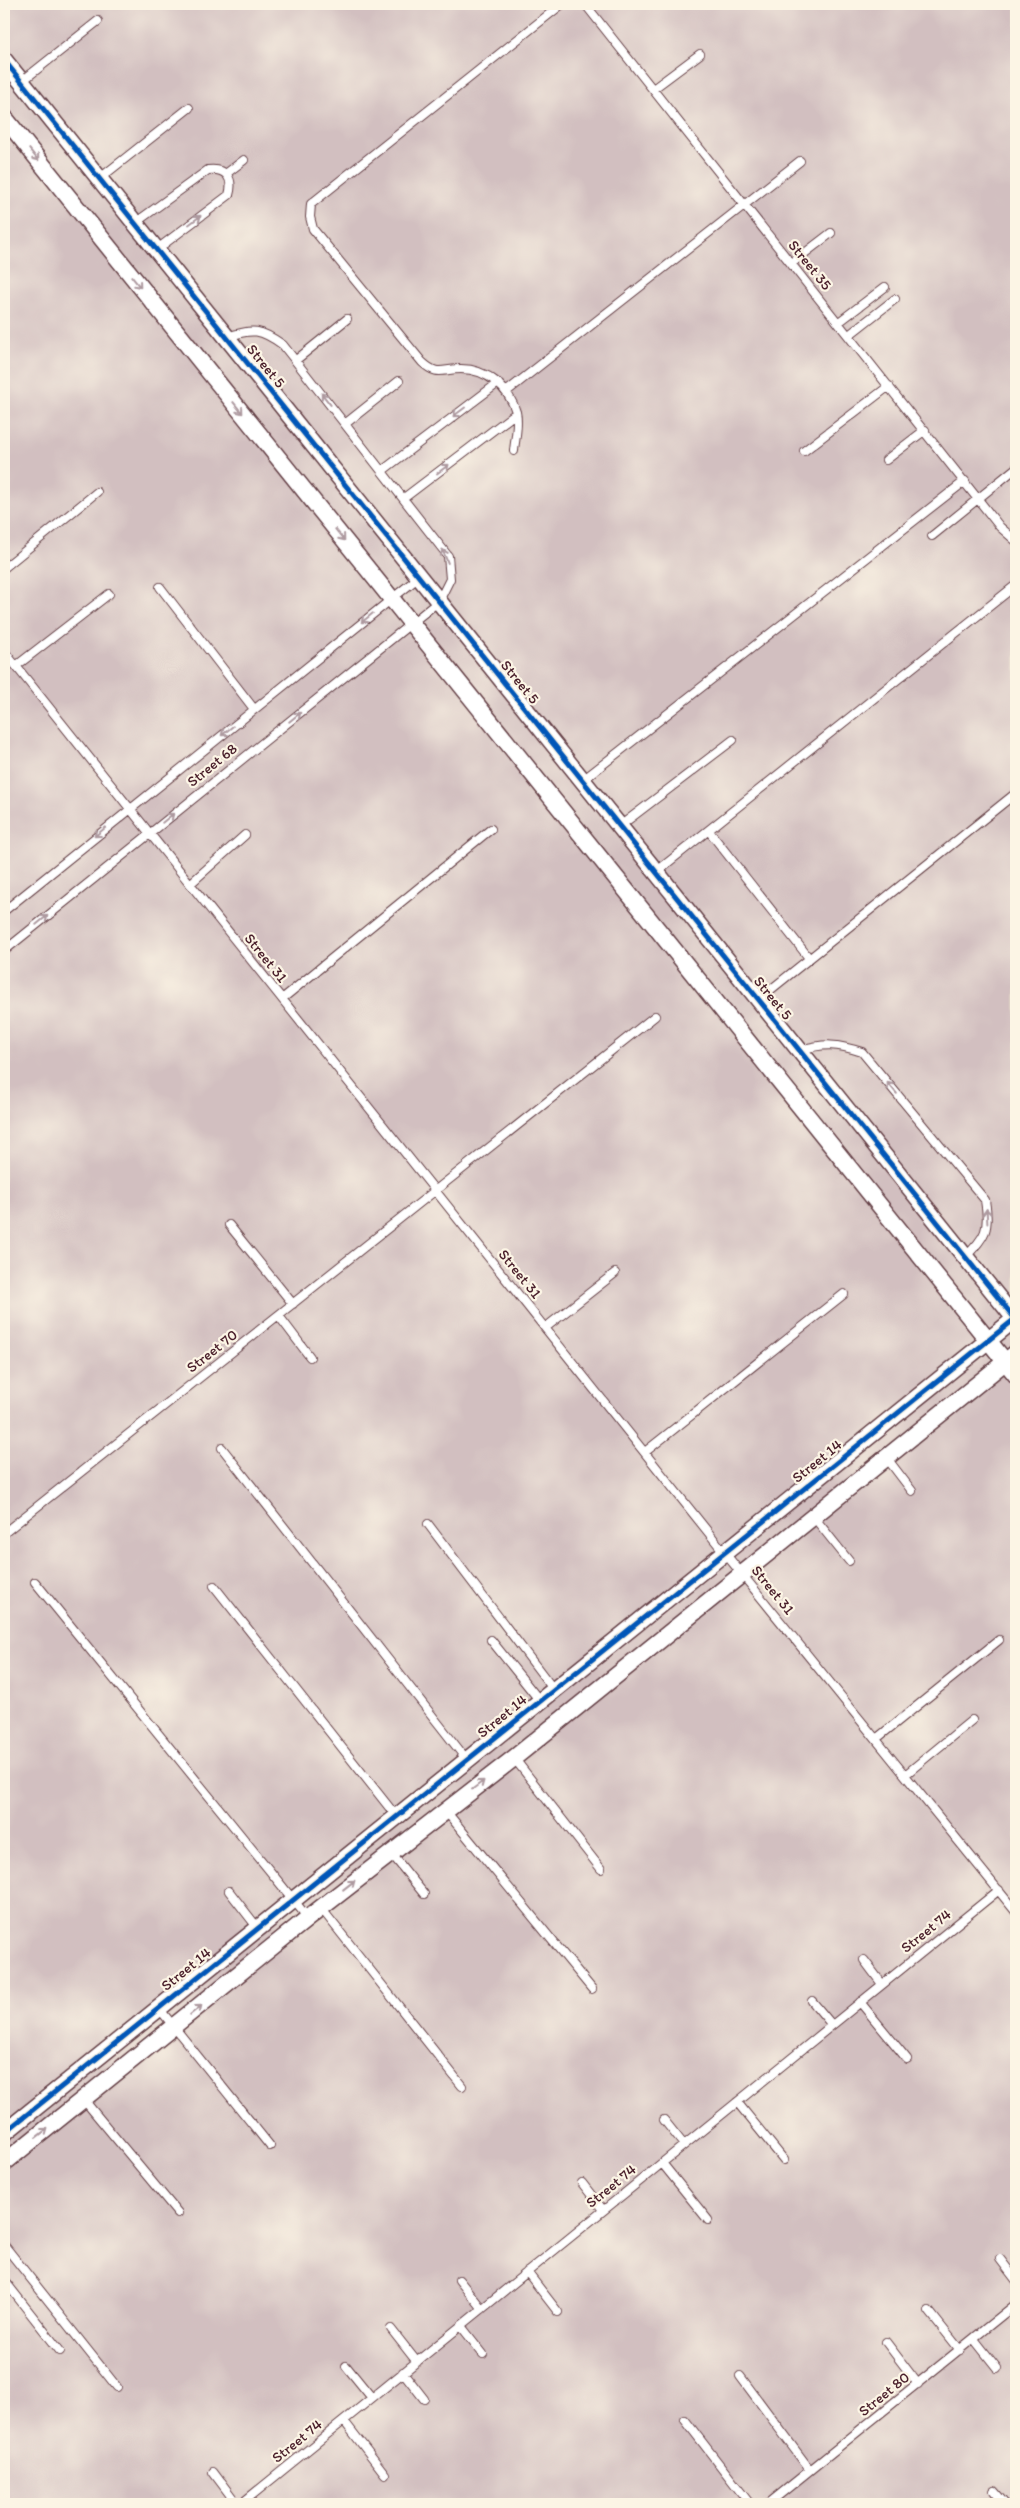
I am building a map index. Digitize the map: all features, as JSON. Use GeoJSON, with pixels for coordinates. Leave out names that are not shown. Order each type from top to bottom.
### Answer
{"type":"FeatureCollection","features":[{"type":"Feature","properties":{"kind":"street","name":"Street 5"},"geometry":{"type":"LineString","coordinates":[[4,60],[1016,1319]]}},
{"type":"Feature","properties":{"kind":"street"},"geometry":{"type":"LineString","coordinates":[[4,117],[989,1340],[1011,1358],[1016,1375]]}},
{"type":"Feature","properties":{"kind":"street","name":"Street 14"},"geometry":{"type":"LineString","coordinates":[[4,2133],[292,1898],[467,1760],[1016,1319]]}},
{"type":"Feature","properties":{"kind":"street"},"geometry":{"type":"LineString","coordinates":[[4,2163],[390,1852],[514,1758],[1011,1358]]}},
{"type":"Feature","properties":{"kind":"street"},"geometry":{"type":"LineString","coordinates":[[4,2133],[19,2151]]}},
{"type":"Feature","properties":{"kind":"lane"},"geometry":{"type":"LineString","coordinates":[[514,451],[516,413],[506,392],[498,383],[481,373],[462,369],[442,372],[431,370],[422,362],[313,229],[310,217],[311,204],[562,4]]}},
{"type":"Feature","properties":{"kind":"lane","name":"Street 35"},"geometry":{"type":"LineString","coordinates":[[585,4],[925,430],[1000,527],[1016,541]]}},
{"type":"Feature","properties":{"kind":"lane"},"geometry":{"type":"LineString","coordinates":[[21,82],[98,21]]}},
{"type":"Feature","properties":{"kind":"lane"},"geometry":{"type":"LineString","coordinates":[[653,90],[700,54]]}},
{"type":"Feature","properties":{"kind":"lane"},"geometry":{"type":"LineString","coordinates":[[100,179],[189,108]]}},
{"type":"Feature","properties":{"kind":"lane"},"geometry":{"type":"LineString","coordinates":[[227,173],[244,160]]}},
{"type":"Feature","properties":{"kind":"lane"},"geometry":{"type":"LineString","coordinates":[[506,392],[800,161]]}},
{"type":"Feature","properties":{"kind":"lane"},"geometry":{"type":"LineString","coordinates":[[135,223],[208,170],[218,168],[227,173],[232,184],[229,196],[156,250]]}},
{"type":"Feature","properties":{"kind":"lane"},"geometry":{"type":"LineString","coordinates":[[792,263],[832,233]]}},
{"type":"Feature","properties":{"kind":"lane"},"geometry":{"type":"LineString","coordinates":[[839,322],[885,287]]}},
{"type":"Feature","properties":{"kind":"lane"},"geometry":{"type":"LineString","coordinates":[[849,335],[895,299]]}},
{"type":"Feature","properties":{"kind":"lane"},"geometry":{"type":"LineString","coordinates":[[296,360],[347,319]]}},
{"type":"Feature","properties":{"kind":"lane"},"geometry":{"type":"LineString","coordinates":[[227,337],[247,330],[267,333],[283,345],[296,360],[448,556],[450,579],[439,601]]}},
{"type":"Feature","properties":{"kind":"lane"},"geometry":{"type":"LineString","coordinates":[[345,424],[399,381]]}},
{"type":"Feature","properties":{"kind":"lane"},"geometry":{"type":"LineString","coordinates":[[382,471],[498,383]]}},
{"type":"Feature","properties":{"kind":"lane"},"geometry":{"type":"LineString","coordinates":[[804,452],[889,386]]}},
{"type":"Feature","properties":{"kind":"lane"},"geometry":{"type":"LineString","coordinates":[[404,498],[516,413]]}},
{"type":"Feature","properties":{"kind":"lane"},"geometry":{"type":"LineString","coordinates":[[886,460],[925,430]]}},
{"type":"Feature","properties":{"kind":"lane"},"geometry":{"type":"LineString","coordinates":[[932,536],[1016,468]]}},
{"type":"Feature","properties":{"kind":"lane"},"geometry":{"type":"LineString","coordinates":[[582,780],[965,481]]}},
{"type":"Feature","properties":{"kind":"lane"},"geometry":{"type":"LineString","coordinates":[[4,568],[97,492]]}},
{"type":"Feature","properties":{"kind":"lane","name":"Street 68"},"geometry":{"type":"LineString","coordinates":[[4,911],[419,577]]}},
{"type":"Feature","properties":{"kind":"lane"},"geometry":{"type":"LineString","coordinates":[[656,872],[1016,585]]}},
{"type":"Feature","properties":{"kind":"lane"},"geometry":{"type":"LineString","coordinates":[[160,587],[254,709]]}},
{"type":"Feature","properties":{"kind":"lane"},"geometry":{"type":"LineString","coordinates":[[16,666],[109,594]]}},
{"type":"Feature","properties":{"kind":"lane","name":"Street 68"},"geometry":{"type":"LineString","coordinates":[[4,951],[439,601]]}},
{"type":"Feature","properties":{"kind":"lane","name":"Street 31"},"geometry":{"type":"LineString","coordinates":[[4,651],[724,1552],[1016,1912]]}},
{"type":"Feature","properties":{"kind":"lane"},"geometry":{"type":"LineString","coordinates":[[620,826],[733,740]]}},
{"type":"Feature","properties":{"kind":"lane"},"geometry":{"type":"LineString","coordinates":[[758,999],[1016,793]]}},
{"type":"Feature","properties":{"kind":"lane"},"geometry":{"type":"LineString","coordinates":[[282,999],[491,829]]}},
{"type":"Feature","properties":{"kind":"lane"},"geometry":{"type":"LineString","coordinates":[[709,831],[809,958]]}},
{"type":"Feature","properties":{"kind":"lane"},"geometry":{"type":"LineString","coordinates":[[190,884],[245,835]]}},
{"type":"Feature","properties":{"kind":"lane","name":"Street 70"},"geometry":{"type":"LineString","coordinates":[[4,1533],[655,1016]]}},
{"type":"Feature","properties":{"kind":"lane"},"geometry":{"type":"LineString","coordinates":[[800,1050],[822,1044],[842,1046],[862,1052],[986,1200],[989,1221],[982,1240],[965,1257]]}},
{"type":"Feature","properties":{"kind":"lane"},"geometry":{"type":"LineString","coordinates":[[229,1224],[294,1304]]}},
{"type":"Feature","properties":{"kind":"lane"},"geometry":{"type":"LineString","coordinates":[[546,1328],[615,1273]]}},
{"type":"Feature","properties":{"kind":"lane"},"geometry":{"type":"LineString","coordinates":[[645,1452],[844,1294]]}},
{"type":"Feature","properties":{"kind":"lane"},"geometry":{"type":"LineString","coordinates":[[278,1316],[310,1358]]}},
{"type":"Feature","properties":{"kind":"lane"},"geometry":{"type":"LineString","coordinates":[[222,1448],[467,1760]]}},
{"type":"Feature","properties":{"kind":"lane"},"geometry":{"type":"LineString","coordinates":[[886,1457],[912,1491]]}},
{"type":"Feature","properties":{"kind":"lane"},"geometry":{"type":"LineString","coordinates":[[813,1516],[848,1561]]}},
{"type":"Feature","properties":{"kind":"lane"},"geometry":{"type":"LineString","coordinates":[[428,1524],[554,1690]]}},
{"type":"Feature","properties":{"kind":"lane"},"geometry":{"type":"LineString","coordinates":[[36,1582],[308,1918]]}},
{"type":"Feature","properties":{"kind":"lane"},"geometry":{"type":"LineString","coordinates":[[214,1586],[396,1816]]}},
{"type":"Feature","properties":{"kind":"lane"},"geometry":{"type":"LineString","coordinates":[[492,1640],[540,1701]]}},
{"type":"Feature","properties":{"kind":"lane"},"geometry":{"type":"LineString","coordinates":[[876,1739],[999,1640]]}},
{"type":"Feature","properties":{"kind":"lane"},"geometry":{"type":"LineString","coordinates":[[905,1775],[972,1720]]}},
{"type":"Feature","properties":{"kind":"lane"},"geometry":{"type":"LineString","coordinates":[[514,1758],[601,1869]]}},
{"type":"Feature","properties":{"kind":"lane"},"geometry":{"type":"LineString","coordinates":[[445,1810],[592,1989]]}},
{"type":"Feature","properties":{"kind":"lane"},"geometry":{"type":"LineString","coordinates":[[390,1852],[424,1894]]}},
{"type":"Feature","properties":{"kind":"lane","name":"Street 74"},"geometry":{"type":"LineString","coordinates":[[241,2504],[999,1890]]}},
{"type":"Feature","properties":{"kind":"lane"},"geometry":{"type":"LineString","coordinates":[[229,1892],[257,1927]]}},
{"type":"Feature","properties":{"kind":"lane"},"geometry":{"type":"LineString","coordinates":[[321,1908],[462,2086]]}},
{"type":"Feature","properties":{"kind":"lane"},"geometry":{"type":"LineString","coordinates":[[864,1960],[882,1984]]}},
{"type":"Feature","properties":{"kind":"lane"},"geometry":{"type":"LineString","coordinates":[[812,2001],[832,2025]]}},
{"type":"Feature","properties":{"kind":"lane"},"geometry":{"type":"LineString","coordinates":[[860,2002],[907,2059]]}},
{"type":"Feature","properties":{"kind":"lane"},"geometry":{"type":"LineString","coordinates":[[158,2007],[270,2146]]}},
{"type":"Feature","properties":{"kind":"lane"},"geometry":{"type":"LineString","coordinates":[[84,2100],[178,2213]]}},
{"type":"Feature","properties":{"kind":"lane"},"geometry":{"type":"LineString","coordinates":[[737,2102],[784,2160]]}},
{"type":"Feature","properties":{"kind":"lane"},"geometry":{"type":"LineString","coordinates":[[664,2120],[684,2145]]}},
{"type":"Feature","properties":{"kind":"lane"},"geometry":{"type":"LineString","coordinates":[[662,2163],[708,2220]]}},
{"type":"Feature","properties":{"kind":"lane"},"geometry":{"type":"LineString","coordinates":[[582,2183],[603,2210]]}},
{"type":"Feature","properties":{"kind":"lane"},"geometry":{"type":"LineString","coordinates":[[4,2245],[117,2387]]}},
{"type":"Feature","properties":{"kind":"lane"},"geometry":{"type":"LineString","coordinates":[[1000,2259],[1016,2280]]}},
{"type":"Feature","properties":{"kind":"lane"},"geometry":{"type":"LineString","coordinates":[[527,2272],[558,2312]]}},
{"type":"Feature","properties":{"kind":"lane"},"geometry":{"type":"LineString","coordinates":[[4,2280],[60,2351]]}},
{"type":"Feature","properties":{"kind":"lane"},"geometry":{"type":"LineString","coordinates":[[459,2280],[482,2309]]}},
{"type":"Feature","properties":{"kind":"lane","name":"Street 80"},"geometry":{"type":"LineString","coordinates":[[768,2504],[960,2350],[1015,2309]]}},
{"type":"Feature","properties":{"kind":"lane"},"geometry":{"type":"LineString","coordinates":[[929,2311],[960,2350]]}},
{"type":"Feature","properties":{"kind":"lane"},"geometry":{"type":"LineString","coordinates":[[461,2326],[483,2354]]}},
{"type":"Feature","properties":{"kind":"lane"},"geometry":{"type":"LineString","coordinates":[[391,2329],[417,2362]]}},
{"type":"Feature","properties":{"kind":"lane"},"geometry":{"type":"LineString","coordinates":[[974,2339],[997,2368]]}},
{"type":"Feature","properties":{"kind":"lane"},"geometry":{"type":"LineString","coordinates":[[886,2342],[918,2384]]}},
{"type":"Feature","properties":{"kind":"lane"},"geometry":{"type":"LineString","coordinates":[[346,2366],[372,2398]]}},
{"type":"Feature","properties":{"kind":"lane"},"geometry":{"type":"LineString","coordinates":[[404,2372],[424,2399]]}},
{"type":"Feature","properties":{"kind":"lane"},"geometry":{"type":"LineString","coordinates":[[740,2376],[810,2470]]}},
{"type":"Feature","properties":{"kind":"lane"},"geometry":{"type":"LineString","coordinates":[[685,2420],[750,2504]]}},
{"type":"Feature","properties":{"kind":"lane"},"geometry":{"type":"LineString","coordinates":[[344,2421],[385,2474]]}},
{"type":"Feature","properties":{"kind":"lane"},"geometry":{"type":"LineString","coordinates":[[213,2472],[237,2504]]}},
{"type":"Feature","properties":{"kind":"lane"},"geometry":{"type":"LineString","coordinates":[[994,2491],[1005,2504]]}},
{"type":"Feature","properties":{"kind":"lane"},"geometry":{"type":"LineString","coordinates":[[250,2497],[256,2504]]}},
{"type":"Feature","properties":{"kind":"shaded area"},"geometry":{"type":"Polygon","coordinates":[[[4,4],[1016,4],[1016,2504],[4,2504],[4,4]]]}},
{"type":"Feature","properties":{"kind":"cycle path"},"geometry":{"type":"LineString","coordinates":[[4,60],[1016,1320]]}},
{"type":"Feature","properties":{"kind":"cycle path"},"geometry":{"type":"LineString","coordinates":[[4,2133],[1016,1318]]}}]}
